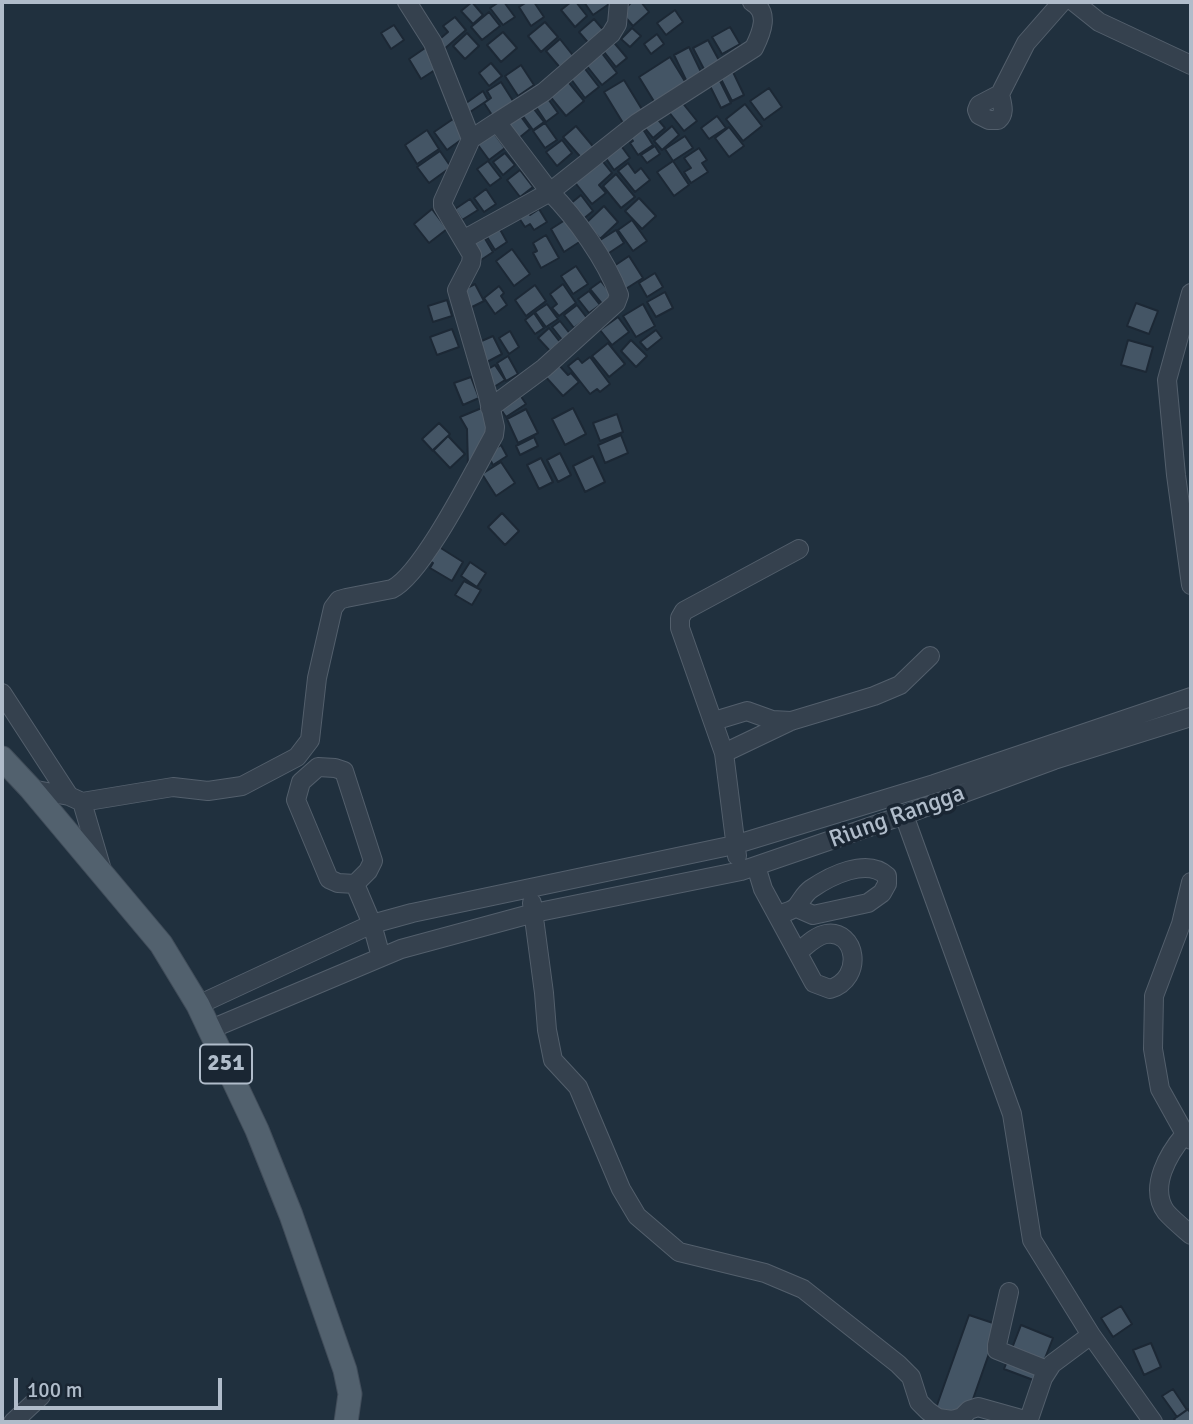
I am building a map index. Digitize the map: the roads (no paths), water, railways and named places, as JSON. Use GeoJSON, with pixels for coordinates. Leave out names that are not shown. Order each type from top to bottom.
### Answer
{"type":"FeatureCollection","features":[{"type":"Feature","properties":{"kind":"main road","name":"251"},"geometry":{"type":"LineString","coordinates":[[2,758],[161,944],[211,1029],[257,1130],[286,1203],[345,1370],[350,1394],[346,1422]]}},
{"type":"Feature","properties":{"kind":"street"},"geometry":{"type":"LineString","coordinates":[[407,2],[433,43],[471,139]]}},
{"type":"Feature","properties":{"kind":"street"},"geometry":{"type":"LineString","coordinates":[[318,767],[310,740],[317,678],[333,608],[339,600],[392,589],[400,585],[417,567],[494,435],[495,427],[458,298],[458,284],[473,258],[444,213],[443,201],[471,139],[544,92],[611,34],[617,24],[619,2]]}},
{"type":"Feature","properties":{"kind":"street"},"geometry":{"type":"LineString","coordinates":[[463,240],[550,192],[637,123],[754,48],[764,17],[757,4],[752,2]]}},
{"type":"Feature","properties":{"kind":"street"},"geometry":{"type":"LineString","coordinates":[[1000,94],[1027,43],[1062,2]]}},
{"type":"Feature","properties":{"kind":"street"},"geometry":{"type":"LineString","coordinates":[[1074,2],[1099,22],[1191,65]]}},
{"type":"Feature","properties":{"kind":"street"},"geometry":{"type":"LineString","coordinates":[[490,408],[544,368],[619,299],[618,291],[585,234],[497,122]]}},
{"type":"Feature","properties":{"kind":"street"},"geometry":{"type":"LineString","coordinates":[[1191,293],[1167,380],[1184,484],[1191,585]]}},
{"type":"Feature","properties":{"kind":"street"},"geometry":{"type":"LineString","coordinates":[[798,952],[734,845],[724,753],[680,628],[680,618],[684,611],[799,549]]}},
{"type":"Feature","properties":{"kind":"street"},"geometry":{"type":"LineString","coordinates":[[724,753],[791,721],[874,696],[900,685],[930,656]]}},
{"type":"Feature","properties":{"kind":"street"},"geometry":{"type":"LineString","coordinates":[[2,694],[76,799],[103,875]]}},
{"type":"Feature","properties":{"kind":"street"},"geometry":{"type":"LineString","coordinates":[[198,1004],[372,924],[734,845],[934,784],[1191,697]]}},
{"type":"Feature","properties":{"kind":"street"},"geometry":{"type":"LineString","coordinates":[[714,721],[747,711],[772,720],[791,721]]}},
{"type":"Feature","properties":{"kind":"street","name":"Riung Rangga"},"geometry":{"type":"LineString","coordinates":[[211,1029],[401,949],[534,913],[748,868],[1054,760],[1191,717]]}},
{"type":"Feature","properties":{"kind":"street"},"geometry":{"type":"LineString","coordinates":[[31,789],[76,799],[173,787],[208,791],[242,786],[297,757],[310,740]]}},
{"type":"Feature","properties":{"kind":"street"},"geometry":{"type":"LineString","coordinates":[[318,767],[344,771],[373,861],[368,872],[355,884],[338,883],[330,879],[296,800],[301,782],[318,767]]}},
{"type":"Feature","properties":{"kind":"street"},"geometry":{"type":"LineString","coordinates":[[904,815],[1013,1114],[1032,1240],[1091,1335],[1153,1422]]}},
{"type":"Feature","properties":{"kind":"street"},"geometry":{"type":"LineString","coordinates":[[1191,882],[1187,924],[1154,996],[1153,1049],[1160,1089],[1188,1137],[1169,1154],[1161,1182],[1161,1200],[1166,1212],[1191,1235]]}},
{"type":"Feature","properties":{"kind":"street"},"geometry":{"type":"LineString","coordinates":[[355,884],[372,924],[381,957]]}},
{"type":"Feature","properties":{"kind":"street"},"geometry":{"type":"LineString","coordinates":[[528,888],[534,913],[547,1030],[553,1060],[578,1087],[621,1189],[637,1216],[679,1252],[765,1273],[803,1289],[898,1364],[911,1377],[919,1402],[938,1418],[952,1420],[978,1407],[1028,1422],[1047,1370],[1091,1335]]}},
{"type":"Feature","properties":{"kind":"street"},"geometry":{"type":"LineString","coordinates":[[778,915],[797,908]]}},
{"type":"Feature","properties":{"kind":"street"},"geometry":{"type":"LineString","coordinates":[[1009,1292],[996,1345],[998,1350],[1047,1370]]}},
{"type":"Feature","properties":{"kind":"street"},"geometry":{"type":"LineString","coordinates":[[13,1422],[41,1396]]}}]}
